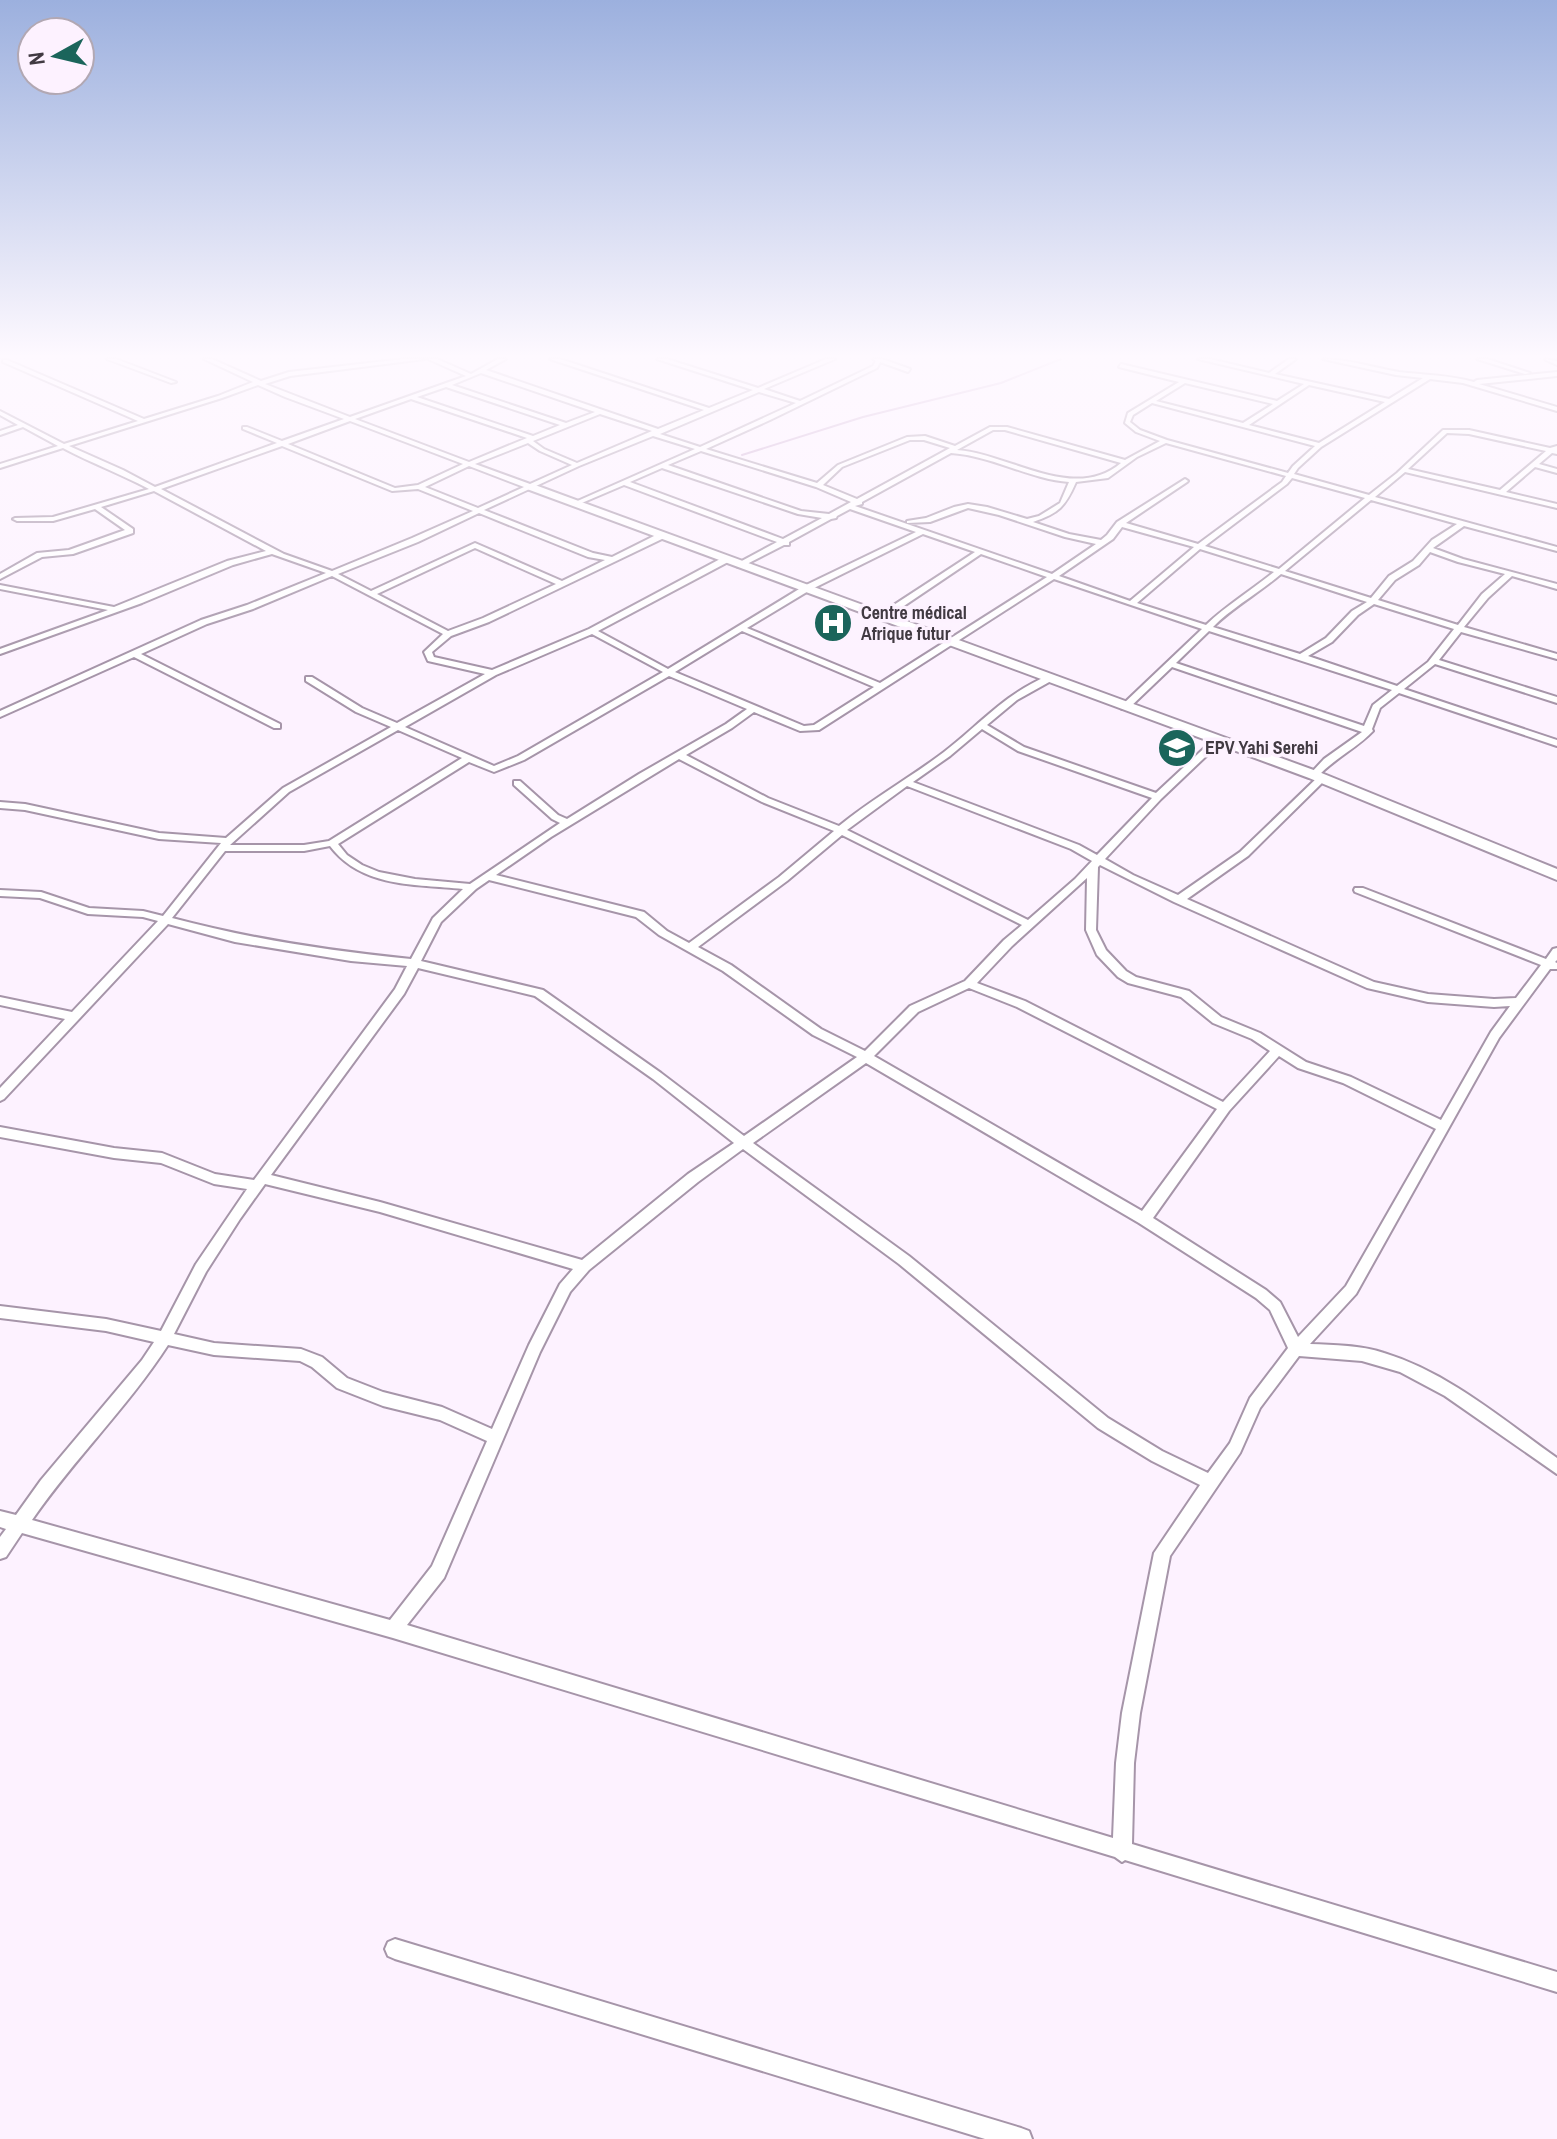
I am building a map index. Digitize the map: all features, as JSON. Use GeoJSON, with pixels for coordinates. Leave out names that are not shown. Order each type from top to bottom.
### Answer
{"type":"FeatureCollection","features":[{"type":"Feature","properties":{"kind":"street"},"geometry":{"type":"LineString","coordinates":[[0,466],[23,459]]}},
{"type":"Feature","properties":{"kind":"street"},"geometry":{"type":"LineString","coordinates":[[91,459],[294,562],[329,572],[448,634]]}},
{"type":"Feature","properties":{"kind":"street"},"geometry":{"type":"LineString","coordinates":[[17,519],[53,519],[155,489],[241,459]]}},
{"type":"Feature","properties":{"kind":"street"},"geometry":{"type":"LineString","coordinates":[[318,459],[386,488],[404,490],[419,487],[481,459]]}},
{"type":"Feature","properties":{"kind":"street"},"geometry":{"type":"LineString","coordinates":[[459,459],[725,560],[1318,777],[1557,875]]}},
{"type":"Feature","properties":{"kind":"street"},"geometry":{"type":"LineString","coordinates":[[561,459],[577,465]]}},
{"type":"Feature","properties":{"kind":"street"},"geometry":{"type":"LineString","coordinates":[[0,714],[204,622],[250,607],[329,572],[415,540],[592,459]]}},
{"type":"Feature","properties":{"kind":"street"},"geometry":{"type":"LineString","coordinates":[[575,504],[678,459]]}},
{"type":"Feature","properties":{"kind":"street"},"geometry":{"type":"LineString","coordinates":[[731,459],[818,486],[893,521],[1051,576],[1557,743]]}},
{"type":"Feature","properties":{"kind":"street"},"geometry":{"type":"LineString","coordinates":[[818,486],[840,466],[858,459]]}},
{"type":"Feature","properties":{"kind":"street"},"geometry":{"type":"LineString","coordinates":[[741,565],[937,459]]}},
{"type":"Feature","properties":{"kind":"street"},"geometry":{"type":"LineString","coordinates":[[992,459],[1073,481],[1105,476],[1123,468],[1132,459]]}},
{"type":"Feature","properties":{"kind":"street"},"geometry":{"type":"LineString","coordinates":[[1115,459],[1126,462]]}},
{"type":"Feature","properties":{"kind":"street"},"geometry":{"type":"LineString","coordinates":[[1231,459],[1557,549]]}},
{"type":"Feature","properties":{"kind":"street"},"geometry":{"type":"LineString","coordinates":[[1132,603],[1201,545],[1227,529],[1285,483],[1304,459]]}},
{"type":"Feature","properties":{"kind":"street"},"geometry":{"type":"LineString","coordinates":[[1125,707],[1225,611],[1417,459]]}},
{"type":"Feature","properties":{"kind":"street"},"geometry":{"type":"LineString","coordinates":[[1502,492],[1544,459]]}},
{"type":"Feature","properties":{"kind":"street"},"geometry":{"type":"LineString","coordinates":[[1534,465],[1557,471]]}},
{"type":"Feature","properties":{"kind":"street"},"geometry":{"type":"LineString","coordinates":[[663,466],[800,513],[834,517]]}},
{"type":"Feature","properties":{"kind":"street"},"geometry":{"type":"LineString","coordinates":[[1404,470],[1557,506]]}},
{"type":"Feature","properties":{"kind":"street"},"geometry":{"type":"LineString","coordinates":[[1026,522],[1063,504],[1073,481]]}},
{"type":"Feature","properties":{"kind":"street"},"geometry":{"type":"LineString","coordinates":[[592,631],[668,672],[809,730],[823,726],[952,642],[1110,537],[1120,524],[1185,481]]}},
{"type":"Feature","properties":{"kind":"street"},"geometry":{"type":"LineString","coordinates":[[623,482],[786,543]]}},
{"type":"Feature","properties":{"kind":"street"},"geometry":{"type":"LineString","coordinates":[[419,487],[591,555],[613,559]]}},
{"type":"Feature","properties":{"kind":"street"},"geometry":{"type":"LineString","coordinates":[[0,577],[40,555],[70,552],[130,531],[95,506]]}},
{"type":"Feature","properties":{"kind":"street"},"geometry":{"type":"LineString","coordinates":[[893,521],[928,523],[965,506],[1081,540],[1101,542]]}},
{"type":"Feature","properties":{"kind":"street"},"geometry":{"type":"LineString","coordinates":[[1301,657],[1329,640],[1355,613],[1372,602],[1392,578],[1416,563],[1463,523]]}},
{"type":"Feature","properties":{"kind":"street"},"geometry":{"type":"LineString","coordinates":[[1120,524],[1201,545],[1372,602],[1557,657]]}},
{"type":"Feature","properties":{"kind":"street"},"geometry":{"type":"LineString","coordinates":[[309,679],[342,702],[494,769],[521,758],[807,588],[923,531]]}},
{"type":"Feature","properties":{"kind":"street"},"geometry":{"type":"LineString","coordinates":[[493,673],[431,659],[428,652],[448,634],[563,584],[661,536]]}},
{"type":"Feature","properties":{"kind":"street"},"geometry":{"type":"LineString","coordinates":[[371,594],[475,545],[563,584]]}},
{"type":"Feature","properties":{"kind":"street"},"geometry":{"type":"LineString","coordinates":[[1429,549],[1479,567],[1557,587]]}},
{"type":"Feature","properties":{"kind":"street"},"geometry":{"type":"LineString","coordinates":[[0,652],[139,601],[230,563],[274,551]]}},
{"type":"Feature","properties":{"kind":"street"},"geometry":{"type":"LineString","coordinates":[[883,616],[981,551]]}},
{"type":"Feature","properties":{"kind":"street"},"geometry":{"type":"LineString","coordinates":[[0,1096],[166,919],[224,844],[286,790],[493,673],[592,631],[725,560]]}},
{"type":"Feature","properties":{"kind":"street"},"geometry":{"type":"LineString","coordinates":[[1178,900],[1244,854],[1318,777],[1327,761],[1369,731],[1372,712],[1434,661],[1485,596],[1510,574]]}},
{"type":"Feature","properties":{"kind":"street"},"geometry":{"type":"LineString","coordinates":[[0,587],[114,608]]}},
{"type":"Feature","properties":{"kind":"street"},"geometry":{"type":"LineString","coordinates":[[741,628],[882,687]]}},
{"type":"Feature","properties":{"kind":"street"},"geometry":{"type":"LineString","coordinates":[[135,654],[277,726]]}},
{"type":"Feature","properties":{"kind":"street"},"geometry":{"type":"LineString","coordinates":[[1434,661],[1557,700]]}},
{"type":"Feature","properties":{"kind":"street"},"geometry":{"type":"LineString","coordinates":[[1171,664],[1369,731]]}},
{"type":"Feature","properties":{"kind":"street"},"geometry":{"type":"LineString","coordinates":[[692,946],[783,879],[840,830],[947,754],[1014,698],[1048,679]]}},
{"type":"Feature","properties":{"kind":"street"},"geometry":{"type":"LineString","coordinates":[[0,1551],[9,1521],[47,1485],[111,1411],[165,1338],[201,1268],[259,1181],[400,991],[437,920],[472,887],[568,823],[752,709]]}},
{"type":"Feature","properties":{"kind":"street"},"geometry":{"type":"LineString","coordinates":[[981,725],[1021,749],[1158,797]]}},
{"type":"Feature","properties":{"kind":"street"},"geometry":{"type":"LineString","coordinates":[[393,1629],[438,1572],[565,1288],[584,1266],[693,1178],[866,1057],[914,1009],[969,984],[1217,741]]}},
{"type":"Feature","properties":{"kind":"street"},"geometry":{"type":"LineString","coordinates":[[679,755],[765,800],[840,830],[1028,924]]}},
{"type":"Feature","properties":{"kind":"street"},"geometry":{"type":"LineString","coordinates":[[0,806],[25,807],[159,836],[224,844],[304,848],[332,843],[469,758]]}},
{"type":"Feature","properties":{"kind":"street"},"geometry":{"type":"LineString","coordinates":[[905,782],[1096,862],[1371,985],[1394,993],[1463,1002],[1519,1002]]}},
{"type":"Feature","properties":{"kind":"street"},"geometry":{"type":"LineString","coordinates":[[517,783],[555,817],[568,823]]}},
{"type":"Feature","properties":{"kind":"street"},"geometry":{"type":"LineString","coordinates":[[332,843],[348,863],[371,872],[399,880],[472,887]]}},
{"type":"Feature","properties":{"kind":"street"},"geometry":{"type":"LineString","coordinates":[[1096,862],[1091,930],[1111,966],[1132,980],[1185,994],[1217,1020],[1256,1036],[1302,1065],[1347,1080],[1444,1127]]}},
{"type":"Feature","properties":{"kind":"street"},"geometry":{"type":"LineString","coordinates":[[489,877],[630,910],[663,933],[692,946],[817,1032],[866,1057],[1144,1219],[1275,1306],[1296,1349]]}},
{"type":"Feature","properties":{"kind":"street"},"geometry":{"type":"LineString","coordinates":[[1122,1852],[1125,1763],[1131,1713],[1162,1553],[1235,1448],[1255,1403],[1296,1349],[1351,1290],[1495,1035],[1555,961],[1359,890]]}},
{"type":"Feature","properties":{"kind":"street"},"geometry":{"type":"LineString","coordinates":[[0,893],[41,895],[88,911],[143,914],[235,938],[351,957],[412,963],[524,987],[547,997],[904,1260],[1103,1423],[1157,1456],[1212,1483]]}},
{"type":"Feature","properties":{"kind":"street"},"geometry":{"type":"LineString","coordinates":[[969,984],[1021,1004],[1225,1108]]}},
{"type":"Feature","properties":{"kind":"street"},"geometry":{"type":"LineString","coordinates":[[0,1001],[74,1017]]}},
{"type":"Feature","properties":{"kind":"street"},"geometry":{"type":"LineString","coordinates":[[1144,1219],[1225,1108],[1277,1051]]}},
{"type":"Feature","properties":{"kind":"street"},"geometry":{"type":"LineString","coordinates":[[0,1132],[162,1158],[214,1179],[259,1181],[380,1207],[584,1266]]}},
{"type":"Feature","properties":{"kind":"street"},"geometry":{"type":"LineString","coordinates":[[0,1312],[106,1325],[240,1352],[301,1355],[317,1362],[342,1383],[383,1399],[442,1414],[496,1438]]}},
{"type":"Feature","properties":{"kind":"street"},"geometry":{"type":"LineString","coordinates":[[1296,1349],[1379,1358],[1401,1365],[1467,1403],[1557,1467]]}},
{"type":"Feature","properties":{"kind":"street"},"geometry":{"type":"LineString","coordinates":[[9,1521],[393,1629],[1557,1982]]}},
{"type":"Feature","properties":{"kind":"street"},"geometry":{"type":"LineString","coordinates":[[395,1949],[1021,2139]]}},
{"type":"Feature","properties":{"kind":"place","name":"Centre médical Afrique futur"},"geometry":{"type":"Point","coordinates":[833,623]}},
{"type":"Feature","properties":{"kind":"place","name":"EPV Yahi Serehi"},"geometry":{"type":"Point","coordinates":[1177,748]}}]}
